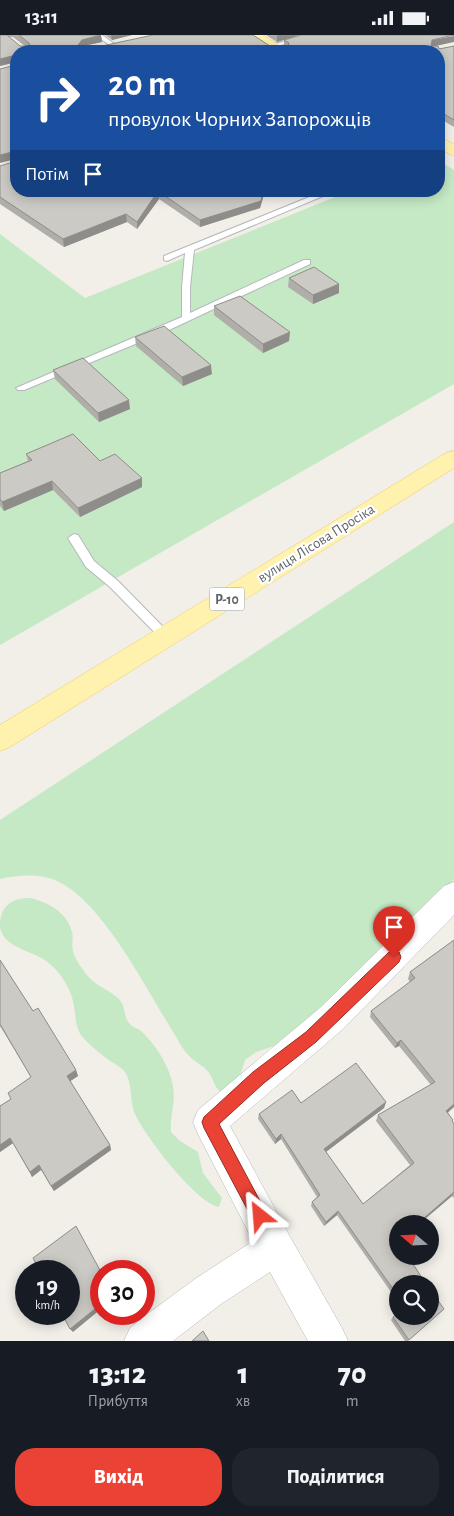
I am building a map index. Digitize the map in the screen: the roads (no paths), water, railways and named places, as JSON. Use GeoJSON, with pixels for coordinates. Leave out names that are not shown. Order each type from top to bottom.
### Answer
{"type":"FeatureCollection","features":[{"type":"Feature","properties":{"kind":"main road"},"geometry":{"type":"LineString","coordinates":[[253,35],[271,45]]}},
{"type":"Feature","properties":{"kind":"main road","name":"вулиця Лісова Просіка"},"geometry":{"type":"LineString","coordinates":[[0,739],[454,458]]}},
{"type":"Feature","properties":{"kind":"street"},"geometry":{"type":"LineString","coordinates":[[114,45],[118,44]]}},
{"type":"Feature","properties":{"kind":"street"},"geometry":{"type":"LineString","coordinates":[[329,1341],[276,1247],[210,1122],[258,1078],[311,1037],[332,1018],[454,895]]}},
{"type":"Feature","properties":{"kind":"street"},"geometry":{"type":"LineString","coordinates":[[144,1341],[182,1310],[276,1247]]}},
{"type":"Feature","properties":{"kind":"lane"},"geometry":{"type":"LineString","coordinates":[[98,35],[118,44]]}},
{"type":"Feature","properties":{"kind":"lane"},"geometry":{"type":"LineString","coordinates":[[285,45],[313,35]]}},
{"type":"Feature","properties":{"kind":"lane"},"geometry":{"type":"LineString","coordinates":[[167,258],[316,197]]}},
{"type":"Feature","properties":{"kind":"lane"},"geometry":{"type":"LineString","coordinates":[[186,319],[186,287],[190,249]]}},
{"type":"Feature","properties":{"kind":"lane"},"geometry":{"type":"LineString","coordinates":[[21,387],[186,319],[307,262]]}},
{"type":"Feature","properties":{"kind":"lane"},"geometry":{"type":"LineString","coordinates":[[74,538],[90,564],[114,584],[166,637]]}}]}
